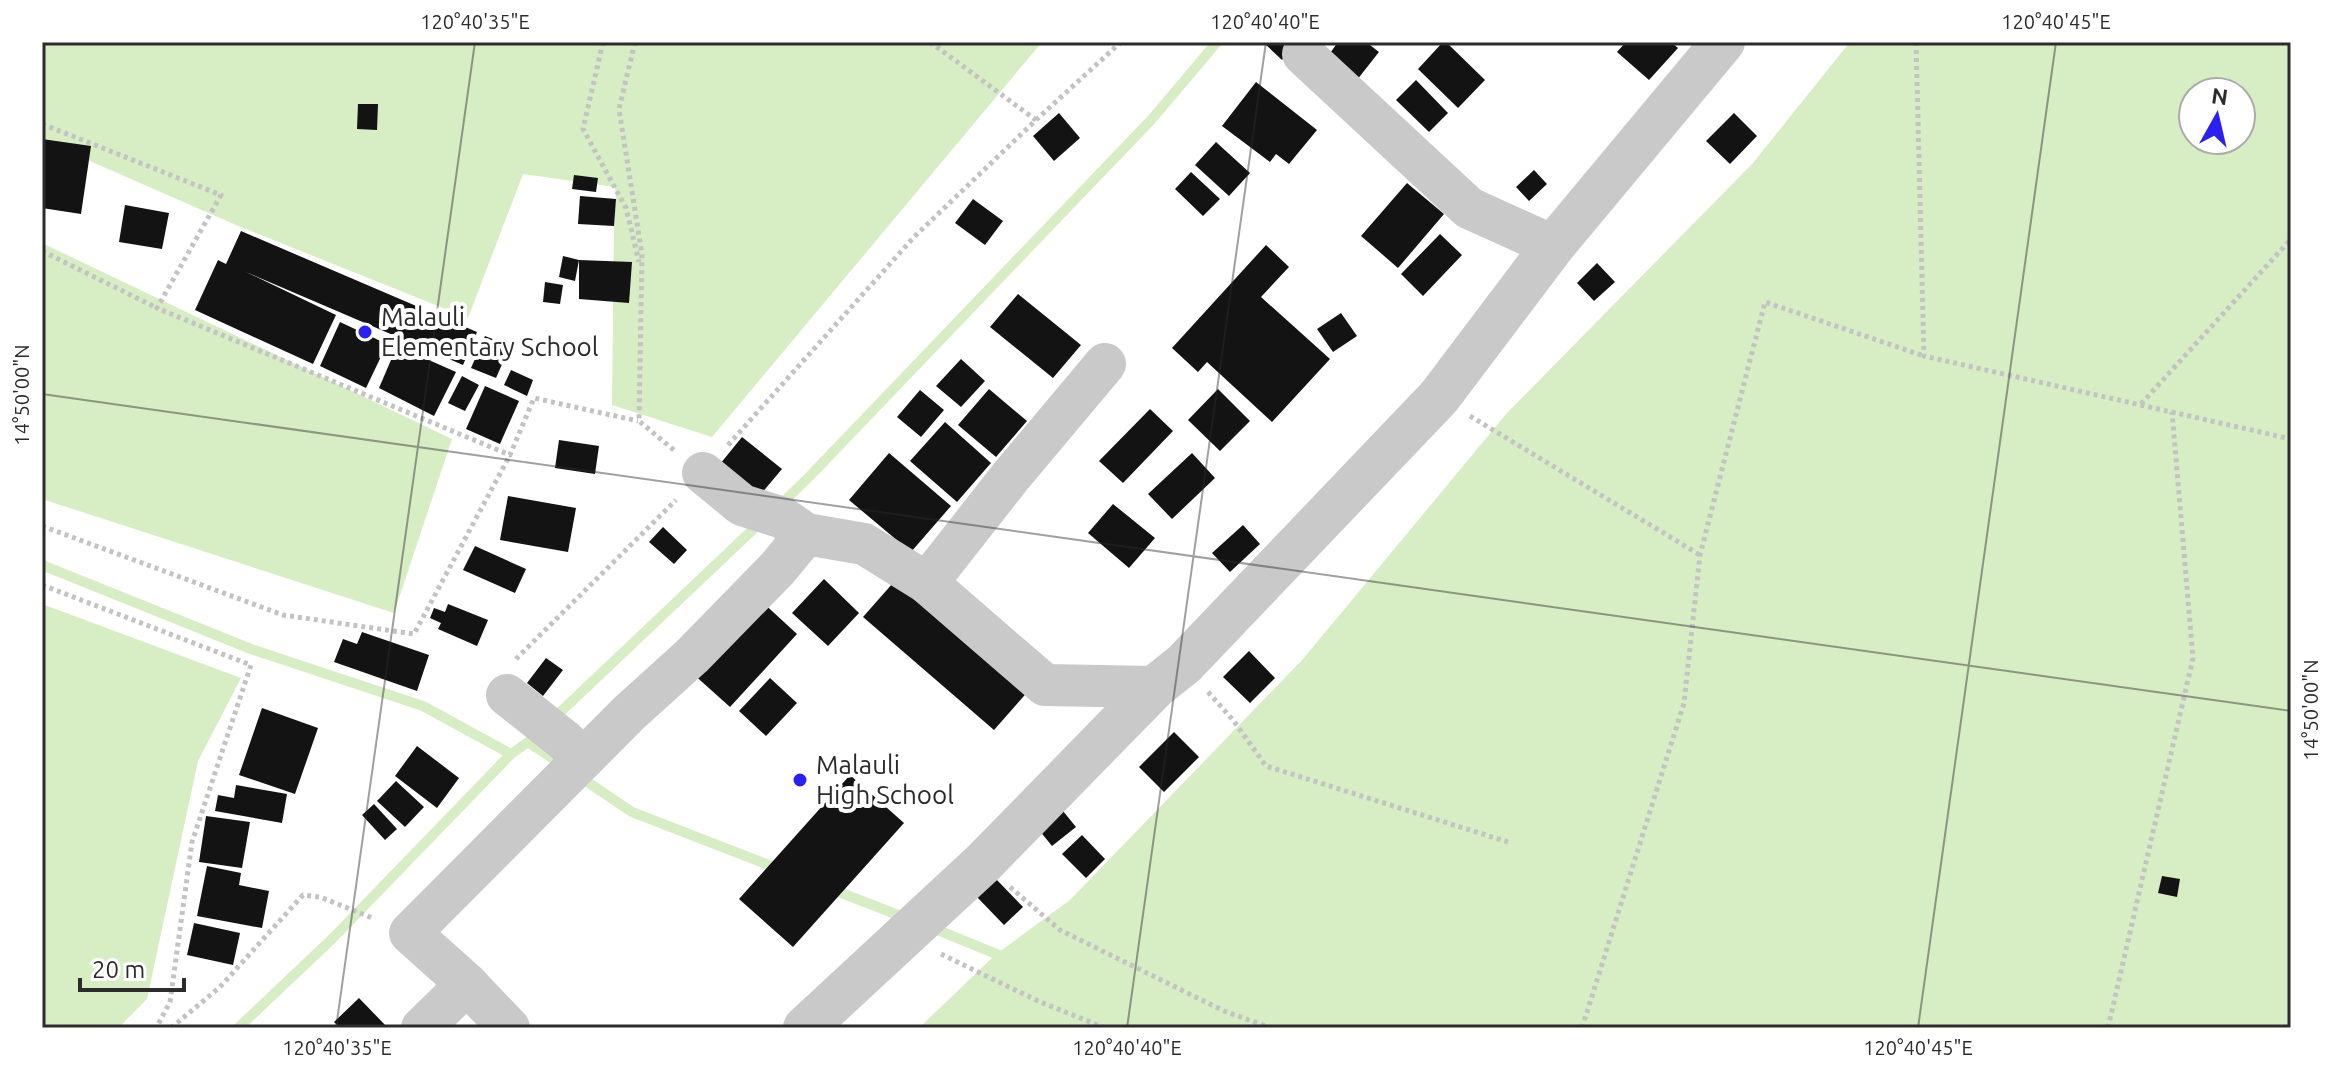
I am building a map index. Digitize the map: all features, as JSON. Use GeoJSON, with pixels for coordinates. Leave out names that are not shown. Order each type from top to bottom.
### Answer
{"type":"FeatureCollection","features":[{"type":"Feature","properties":{"kind":"street"},"geometry":{"type":"LineString","coordinates":[[805,1028],[983,863],[1439,397],[1553,246],[1723,42]]}},
{"type":"Feature","properties":{"kind":"street"},"geometry":{"type":"LineString","coordinates":[[1303,54],[1469,208],[1553,246]]}},
{"type":"Feature","properties":{"kind":"street"},"geometry":{"type":"LineString","coordinates":[[927,583],[1105,364]]}},
{"type":"Feature","properties":{"kind":"street"},"geometry":{"type":"LineString","coordinates":[[703,473],[742,505],[794,526],[864,544],[927,583],[1045,685],[1169,675]]}},
{"type":"Feature","properties":{"kind":"street"},"geometry":{"type":"LineString","coordinates":[[509,1028],[467,984],[410,933],[570,763],[703,645],[777,569],[794,526]]}},
{"type":"Feature","properties":{"kind":"street"},"geometry":{"type":"LineString","coordinates":[[507,695],[570,763]]}},
{"type":"Feature","properties":{"kind":"street"},"geometry":{"type":"LineString","coordinates":[[422,1028],[467,984]]}},
{"type":"Feature","properties":{"kind":"path"},"geometry":{"type":"LineString","coordinates":[[603,42],[583,129],[626,208],[642,271]]}},
{"type":"Feature","properties":{"kind":"path"},"geometry":{"type":"LineString","coordinates":[[635,42],[619,109],[642,255],[639,421]]}},
{"type":"Feature","properties":{"kind":"path"},"geometry":{"type":"LineString","coordinates":[[930,42],[1036,120]]}},
{"type":"Feature","properties":{"kind":"path"},"geometry":{"type":"LineString","coordinates":[[507,695],[495,680],[703,473],[914,237],[1121,42]]}},
{"type":"Feature","properties":{"kind":"path"},"geometry":{"type":"LineString","coordinates":[[1916,42],[1924,356]]}},
{"type":"Feature","properties":{"kind":"path"},"geometry":{"type":"LineString","coordinates":[[42,124],[221,195],[157,308]]}},
{"type":"Feature","properties":{"kind":"path"},"geometry":{"type":"LineString","coordinates":[[2141,405],[2291,239]]}},
{"type":"Feature","properties":{"kind":"path"},"geometry":{"type":"LineString","coordinates":[[42,251],[157,308],[510,455]]}},
{"type":"Feature","properties":{"kind":"path"},"geometry":{"type":"LineString","coordinates":[[1582,1028],[1684,703],[1700,555],[1765,302],[1924,356],[2291,439]]}},
{"type":"Feature","properties":{"kind":"path"},"geometry":{"type":"LineString","coordinates":[[1439,397],[1700,555]]}},
{"type":"Feature","properties":{"kind":"path"},"geometry":{"type":"LineString","coordinates":[[42,526],[283,615],[414,634],[510,455],[534,398],[639,421],[703,473]]}},
{"type":"Feature","properties":{"kind":"path"},"geometry":{"type":"LineString","coordinates":[[2108,1028],[2193,658],[2172,412]]}},
{"type":"Feature","properties":{"kind":"path"},"geometry":{"type":"LineString","coordinates":[[42,585],[251,665],[192,842],[170,1002],[156,1028]]}},
{"type":"Feature","properties":{"kind":"path"},"geometry":{"type":"LineString","coordinates":[[1169,675],[1233,720],[1266,766],[1508,842]]}},
{"type":"Feature","properties":{"kind":"path"},"geometry":{"type":"LineString","coordinates":[[983,863],[1060,930],[1224,1011],[1271,1028]]}},
{"type":"Feature","properties":{"kind":"path"},"geometry":{"type":"LineString","coordinates":[[171,1028],[220,987],[303,895],[320,897],[367,916]]}},
{"type":"Feature","properties":{"kind":"path"},"geometry":{"type":"LineString","coordinates":[[908,933],[1038,1001],[1105,1028]]}},
{"type":"Feature","properties":{"kind":"shaded area"},"geometry":{"type":"Polygon","coordinates":[[[42,42],[1042,42],[712,437],[612,405],[615,187],[523,174],[468,318],[236,225],[42,140],[42,42]]]}},
{"type":"Feature","properties":{"kind":"shaded area"},"geometry":{"type":"Polygon","coordinates":[[[1850,42],[2291,42],[2291,1028],[919,1028],[995,955],[1070,900],[1303,659],[1507,413],[1753,163],[1850,42]]]}},
{"type":"Feature","properties":{"kind":"shaded area"},"geometry":{"type":"Polygon","coordinates":[[[42,243],[452,439],[394,613],[42,499],[42,243]]]}},
{"type":"Feature","properties":{"kind":"shaded area"},"geometry":{"type":"Polygon","coordinates":[[[42,604],[241,678],[198,761],[147,999],[118,1028],[42,1028],[42,604]]]}},
{"type":"Feature","properties":{"kind":"building"},"geometry":{"type":"Polygon","coordinates":[[[1263,42],[1300,42],[1282,60],[1263,42]]]}},
{"type":"Feature","properties":{"kind":"building"},"geometry":{"type":"Polygon","coordinates":[[[1338,42],[1366,42],[1379,52],[1353,85],[1323,63],[1338,42]]]}},
{"type":"Feature","properties":{"kind":"building"},"geometry":{"type":"Polygon","coordinates":[[[1443,42],[1485,80],[1458,108],[1418,69],[1443,42]]]}},
{"type":"Feature","properties":{"kind":"building"},"geometry":{"type":"Polygon","coordinates":[[[1626,42],[1671,42],[1678,48],[1649,80],[1617,52],[1626,42]]]}},
{"type":"Feature","properties":{"kind":"building"},"geometry":{"type":"Polygon","coordinates":[[[1416,80],[1448,113],[1429,132],[1396,100],[1416,80]]]}},
{"type":"Feature","properties":{"kind":"building"},"geometry":{"type":"Polygon","coordinates":[[[1256,82],[1317,130],[1289,164],[1276,154],[1270,162],[1222,126],[1256,82]]]}},
{"type":"Feature","properties":{"kind":"building"},"geometry":{"type":"Polygon","coordinates":[[[358,104],[378,104],[377,130],[357,129],[358,104]]]}},
{"type":"Feature","properties":{"kind":"building"},"geometry":{"type":"Polygon","coordinates":[[[1059,113],[1080,138],[1054,161],[1033,136],[1059,113]]]}},
{"type":"Feature","properties":{"kind":"building"},"geometry":{"type":"Polygon","coordinates":[[[1734,113],[1757,136],[1730,164],[1706,141],[1734,113]]]}},
{"type":"Feature","properties":{"kind":"building"},"geometry":{"type":"Polygon","coordinates":[[[42,139],[91,146],[81,214],[42,208],[42,139]]]}},
{"type":"Feature","properties":{"kind":"building"},"geometry":{"type":"Polygon","coordinates":[[[1216,142],[1250,173],[1229,196],[1195,165],[1216,142]]]}},
{"type":"Feature","properties":{"kind":"building"},"geometry":{"type":"Polygon","coordinates":[[[1534,170],[1547,184],[1529,201],[1516,187],[1534,170]]]}},
{"type":"Feature","properties":{"kind":"building"},"geometry":{"type":"Polygon","coordinates":[[[1191,172],[1220,199],[1203,216],[1175,189],[1191,172]]]}},
{"type":"Feature","properties":{"kind":"building"},"geometry":{"type":"Polygon","coordinates":[[[574,175],[598,178],[596,192],[572,189],[574,175]]]}},
{"type":"Feature","properties":{"kind":"building"},"geometry":{"type":"Polygon","coordinates":[[[1407,183],[1444,214],[1398,268],[1361,236],[1407,183]]]}},
{"type":"Feature","properties":{"kind":"building"},"geometry":{"type":"Polygon","coordinates":[[[580,196],[616,199],[614,226],[578,224],[580,196]]]}},
{"type":"Feature","properties":{"kind":"building"},"geometry":{"type":"Polygon","coordinates":[[[973,199],[1003,221],[985,245],[955,223],[973,199]]]}},
{"type":"Feature","properties":{"kind":"building"},"geometry":{"type":"Polygon","coordinates":[[[125,205],[169,213],[162,249],[119,242],[125,205]]]}},
{"type":"Feature","properties":{"kind":"building"},"geometry":{"type":"Polygon","coordinates":[[[241,231],[477,332],[463,365],[246,272],[336,315],[313,364],[195,310],[218,260],[226,264],[241,231]]]}},
{"type":"Feature","properties":{"kind":"building"},"geometry":{"type":"Polygon","coordinates":[[[1440,234],[1462,255],[1423,296],[1401,274],[1440,234]]]}},
{"type":"Feature","properties":{"kind":"building"},"geometry":{"type":"Polygon","coordinates":[[[1266,245],[1289,267],[1261,297],[1330,359],[1272,422],[1207,362],[1198,372],[1172,348],[1266,245]]]}},
{"type":"Feature","properties":{"kind":"building"},"geometry":{"type":"Polygon","coordinates":[[[563,256],[579,260],[575,281],[559,277],[563,256]]]}},
{"type":"Feature","properties":{"kind":"building"},"geometry":{"type":"Polygon","coordinates":[[[579,260],[632,262],[629,303],[579,299],[579,260]]]}},
{"type":"Feature","properties":{"kind":"building"},"geometry":{"type":"Polygon","coordinates":[[[1597,263],[1615,282],[1594,301],[1577,283],[1597,263]]]}},
{"type":"Feature","properties":{"kind":"building"},"geometry":{"type":"Polygon","coordinates":[[[545,282],[563,285],[560,304],[543,302],[545,282]]]}},
{"type":"Feature","properties":{"kind":"building"},"geometry":{"type":"Polygon","coordinates":[[[1018,294],[1081,345],[1053,378],[990,327],[1018,294]]]}},
{"type":"Feature","properties":{"kind":"building"},"geometry":{"type":"Polygon","coordinates":[[[1341,313],[1357,336],[1333,352],[1317,329],[1341,313]]]}},
{"type":"Feature","properties":{"kind":"building"},"geometry":{"type":"Polygon","coordinates":[[[340,322],[387,344],[366,388],[320,366],[340,322]]]}},
{"type":"Feature","properties":{"kind":"building"},"geometry":{"type":"Polygon","coordinates":[[[485,336],[510,346],[496,378],[471,368],[485,336]]]}},
{"type":"Feature","properties":{"kind":"building"},"geometry":{"type":"Polygon","coordinates":[[[397,346],[456,372],[434,416],[379,388],[397,346]]]}},
{"type":"Feature","properties":{"kind":"building"},"geometry":{"type":"Polygon","coordinates":[[[961,359],[985,381],[961,407],[936,386],[961,359]]]}},
{"type":"Feature","properties":{"kind":"building"},"geometry":{"type":"Polygon","coordinates":[[[511,370],[533,380],[527,396],[504,385],[511,370]]]}},
{"type":"Feature","properties":{"kind":"building"},"geometry":{"type":"Polygon","coordinates":[[[462,376],[479,385],[465,411],[448,403],[462,376]]]}},
{"type":"Feature","properties":{"kind":"building"},"geometry":{"type":"Polygon","coordinates":[[[485,386],[519,401],[500,444],[466,429],[485,386]]]}},
{"type":"Feature","properties":{"kind":"building"},"geometry":{"type":"Polygon","coordinates":[[[989,389],[1027,421],[996,457],[958,425],[989,389]]]}},
{"type":"Feature","properties":{"kind":"building"},"geometry":{"type":"Polygon","coordinates":[[[1218,389],[1250,421],[1220,451],[1188,420],[1218,389]]]}},
{"type":"Feature","properties":{"kind":"building"},"geometry":{"type":"Polygon","coordinates":[[[920,390],[944,410],[921,437],[897,417],[920,390]]]}},
{"type":"Feature","properties":{"kind":"building"},"geometry":{"type":"Polygon","coordinates":[[[1150,409],[1173,431],[1123,483],[1099,461],[1150,409]]]}},
{"type":"Feature","properties":{"kind":"building"},"geometry":{"type":"Polygon","coordinates":[[[945,422],[991,463],[957,502],[910,461],[945,422]]]}},
{"type":"Feature","properties":{"kind":"building"},"geometry":{"type":"Polygon","coordinates":[[[742,437],[782,469],[755,501],[716,469],[742,437]]]}},
{"type":"Feature","properties":{"kind":"building"},"geometry":{"type":"Polygon","coordinates":[[[559,440],[599,446],[595,474],[555,468],[559,440]]]}},
{"type":"Feature","properties":{"kind":"building"},"geometry":{"type":"Polygon","coordinates":[[[889,453],[951,506],[911,552],[849,500],[889,453]]]}},
{"type":"Feature","properties":{"kind":"building"},"geometry":{"type":"Polygon","coordinates":[[[1192,453],[1215,478],[1172,519],[1148,494],[1192,453]]]}},
{"type":"Feature","properties":{"kind":"building"},"geometry":{"type":"Polygon","coordinates":[[[508,496],[576,508],[568,552],[500,540],[508,496]]]}},
{"type":"Feature","properties":{"kind":"building"},"geometry":{"type":"Polygon","coordinates":[[[1113,504],[1155,538],[1129,568],[1088,533],[1113,504]]]}},
{"type":"Feature","properties":{"kind":"building"},"geometry":{"type":"Polygon","coordinates":[[[1243,525],[1260,544],[1230,572],[1212,553],[1243,525]]]}},
{"type":"Feature","properties":{"kind":"building"},"geometry":{"type":"Polygon","coordinates":[[[663,527],[687,550],[674,564],[649,542],[663,527]]]}},
{"type":"Feature","properties":{"kind":"building"},"geometry":{"type":"Polygon","coordinates":[[[475,546],[526,569],[515,593],[463,570],[475,546]]]}},
{"type":"Feature","properties":{"kind":"building"},"geometry":{"type":"Polygon","coordinates":[[[900,575],[1031,688],[994,730],[863,617],[900,575]]]}},
{"type":"Feature","properties":{"kind":"building"},"geometry":{"type":"Polygon","coordinates":[[[824,579],[859,613],[828,646],[792,613],[824,579]]]}},
{"type":"Feature","properties":{"kind":"building"},"geometry":{"type":"Polygon","coordinates":[[[758,598],[797,634],[730,707],[691,672],[758,598]]]}},
{"type":"Feature","properties":{"kind":"building"},"geometry":{"type":"Polygon","coordinates":[[[448,604],[488,620],[477,646],[438,629],[441,623],[430,618],[434,608],[445,612],[448,604]]]}},
{"type":"Feature","properties":{"kind":"building"},"geometry":{"type":"Polygon","coordinates":[[[362,632],[429,655],[417,691],[334,662],[343,639],[357,644],[362,632]]]}},
{"type":"Feature","properties":{"kind":"building"},"geometry":{"type":"Polygon","coordinates":[[[1249,651],[1275,678],[1250,703],[1223,677],[1249,651]]]}},
{"type":"Feature","properties":{"kind":"building"},"geometry":{"type":"Polygon","coordinates":[[[546,658],[563,670],[543,696],[527,683],[546,658]]]}},
{"type":"Feature","properties":{"kind":"building"},"geometry":{"type":"Polygon","coordinates":[[[770,678],[797,703],[766,736],[739,711],[770,678]]]}},
{"type":"Feature","properties":{"kind":"building"},"geometry":{"type":"Polygon","coordinates":[[[262,708],[318,728],[295,794],[239,775],[262,708]]]}},
{"type":"Feature","properties":{"kind":"building"},"geometry":{"type":"Polygon","coordinates":[[[1174,732],[1199,757],[1164,792],[1139,767],[1174,732]]]}},
{"type":"Feature","properties":{"kind":"building"},"geometry":{"type":"Polygon","coordinates":[[[417,746],[459,778],[437,808],[395,776],[417,746]]]}},
{"type":"Feature","properties":{"kind":"building"},"geometry":{"type":"Polygon","coordinates":[[[850,775],[904,823],[793,947],[739,899],[850,775]]]}},
{"type":"Feature","properties":{"kind":"building"},"geometry":{"type":"Polygon","coordinates":[[[396,781],[424,807],[405,827],[377,801],[396,781]]]}},
{"type":"Feature","properties":{"kind":"building"},"geometry":{"type":"Polygon","coordinates":[[[236,785],[287,794],[282,823],[215,811],[218,795],[234,798],[236,785]]]}},
{"type":"Feature","properties":{"kind":"building"},"geometry":{"type":"Polygon","coordinates":[[[374,804],[397,829],[385,840],[362,815],[374,804]]]}},
{"type":"Feature","properties":{"kind":"building"},"geometry":{"type":"Polygon","coordinates":[[[1063,811],[1076,827],[1052,846],[1039,830],[1063,811]]]}},
{"type":"Feature","properties":{"kind":"building"},"geometry":{"type":"Polygon","coordinates":[[[206,816],[250,822],[242,868],[199,862],[206,816]]]}},
{"type":"Feature","properties":{"kind":"building"},"geometry":{"type":"Polygon","coordinates":[[[1082,835],[1105,859],[1086,878],[1062,854],[1082,835]]]}},
{"type":"Feature","properties":{"kind":"building"},"geometry":{"type":"Polygon","coordinates":[[[207,866],[241,873],[239,885],[269,891],[262,928],[197,916],[207,866]]]}},
{"type":"Feature","properties":{"kind":"building"},"geometry":{"type":"Polygon","coordinates":[[[2162,876],[2180,879],[2177,897],[2158,893],[2162,876]]]}},
{"type":"Feature","properties":{"kind":"building"},"geometry":{"type":"Polygon","coordinates":[[[994,877],[1023,907],[1004,925],[975,895],[994,877]]]}},
{"type":"Feature","properties":{"kind":"building"},"geometry":{"type":"Polygon","coordinates":[[[194,923],[240,933],[233,965],[187,955],[194,923]]]}},
{"type":"Feature","properties":{"kind":"building"},"geometry":{"type":"Polygon","coordinates":[[[359,998],[388,1028],[340,1028],[334,1022],[359,998]]]}},
{"type":"Feature","properties":{"kind":"waterway"},"geometry":{"type":"LineString","coordinates":[[780,505],[1152,119],[1217,42]]}},
{"type":"Feature","properties":{"kind":"waterway"},"geometry":{"type":"LineString","coordinates":[[553,719],[762,521]]}},
{"type":"Feature","properties":{"kind":"waterway"},"geometry":{"type":"LineString","coordinates":[[42,565],[251,649],[423,706],[511,754],[528,742],[564,766]]}},
{"type":"Feature","properties":{"kind":"waterway"},"geometry":{"type":"LineString","coordinates":[[238,1028],[333,938],[511,754]]}},
{"type":"Feature","properties":{"kind":"waterway"},"geometry":{"type":"LineString","coordinates":[[580,777],[632,812],[779,869]]}},
{"type":"Feature","properties":{"kind":"waterway"},"geometry":{"type":"LineString","coordinates":[[831,889],[906,918]]}},
{"type":"Feature","properties":{"kind":"waterway"},"geometry":{"type":"LineString","coordinates":[[928,926],[1006,958]]}},
{"type":"Feature","properties":{"kind":"place","name":"Malauli Elementary School"},"geometry":{"type":"Point","coordinates":[365,332]}},
{"type":"Feature","properties":{"kind":"place","name":"Malauli High School"},"geometry":{"type":"Point","coordinates":[800,780]}}]}
